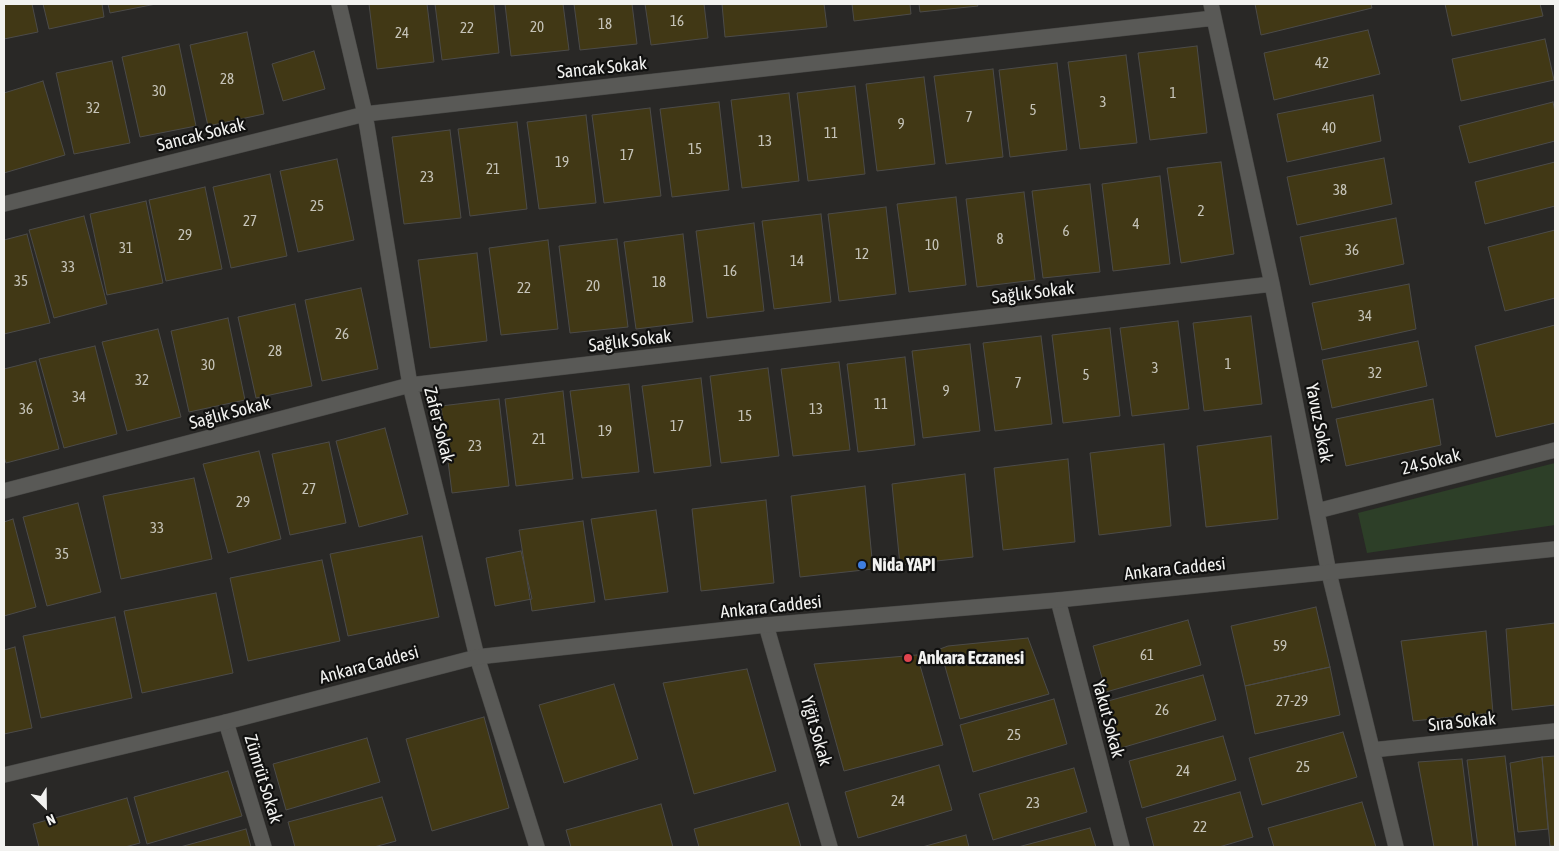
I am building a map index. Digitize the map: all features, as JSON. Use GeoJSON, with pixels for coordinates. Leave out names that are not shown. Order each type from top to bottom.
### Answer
{"type":"FeatureCollection","features":[{"type":"Feature","properties":{"kind":"street","name":"Zafer Sokak"},"geometry":{"type":"LineString","coordinates":[[339,4],[365,114],[410,385],[477,657],[537,847]]}},
{"type":"Feature","properties":{"kind":"street","name":"Sancak Sokak"},"geometry":{"type":"LineString","coordinates":[[4,204],[365,114],[1212,11]]}},
{"type":"Feature","properties":{"kind":"street","name":"Yavuz Sokak"},"geometry":{"type":"LineString","coordinates":[[1212,11],[1272,284],[1329,573],[1396,847]]}},
{"type":"Feature","properties":{"kind":"street","name":"Sağlık Sokak"},"geometry":{"type":"LineString","coordinates":[[4,491],[410,385],[1272,284]]}},
{"type":"Feature","properties":{"kind":"street","name":"24.Sokak"},"geometry":{"type":"LineString","coordinates":[[1317,511],[1555,450]]}},
{"type":"Feature","properties":{"kind":"street","name":"Ankara Caddesi"},"geometry":{"type":"LineString","coordinates":[[4,775],[226,722],[477,657],[766,625],[1058,600],[1555,549]]}},
{"type":"Feature","properties":{"kind":"street","name":"Yakut Sokak"},"geometry":{"type":"LineString","coordinates":[[1058,600],[1122,847]]}},
{"type":"Feature","properties":{"kind":"street","name":"Yiğit Sokak"},"geometry":{"type":"LineString","coordinates":[[766,625],[830,847]]}},
{"type":"Feature","properties":{"kind":"street","name":"Zümrüt Sokak"},"geometry":{"type":"LineString","coordinates":[[226,722],[264,847]]}},
{"type":"Feature","properties":{"kind":"street","name":"Sıra Sokak"},"geometry":{"type":"LineString","coordinates":[[1372,750],[1555,732]]}},
{"type":"Feature","properties":{"kind":"green space"},"geometry":{"type":"Polygon","coordinates":[[[1555,463],[1555,525],[1367,553],[1358,513],[1555,463]]]}},
{"type":"Feature","properties":{"kind":"building"},"geometry":{"type":"Polygon","coordinates":[[[4,4],[32,4],[38,32],[4,39],[4,4]]]}},
{"type":"Feature","properties":{"kind":"building"},"geometry":{"type":"Polygon","coordinates":[[[43,4],[102,4],[104,17],[49,29],[43,4]]]}},
{"type":"Feature","properties":{"kind":"building"},"geometry":{"type":"Polygon","coordinates":[[[108,4],[156,4],[110,13],[108,4]]]}},
{"type":"Feature","properties":{"kind":"building"},"geometry":{"type":"Polygon","coordinates":[[[369,4],[427,4],[434,62],[377,69],[369,4]]]}},
{"type":"Feature","properties":{"kind":"building"},"geometry":{"type":"Polygon","coordinates":[[[435,4],[494,4],[499,53],[442,60],[435,4]]]}},
{"type":"Feature","properties":{"kind":"building"},"geometry":{"type":"Polygon","coordinates":[[[505,4],[563,4],[569,50],[511,56],[505,4]]]}},
{"type":"Feature","properties":{"kind":"building"},"geometry":{"type":"Polygon","coordinates":[[[574,4],[632,4],[637,44],[580,50],[574,4]]]}},
{"type":"Feature","properties":{"kind":"building"},"geometry":{"type":"Polygon","coordinates":[[[645,4],[704,4],[708,38],[651,45],[645,4]]]}},
{"type":"Feature","properties":{"kind":"building"},"geometry":{"type":"Polygon","coordinates":[[[722,4],[824,4],[827,27],[725,37],[722,4]]]}},
{"type":"Feature","properties":{"kind":"building"},"geometry":{"type":"Polygon","coordinates":[[[852,4],[910,4],[911,14],[854,21],[852,4]]]}},
{"type":"Feature","properties":{"kind":"building"},"geometry":{"type":"Polygon","coordinates":[[[919,4],[977,4],[978,6],[920,12],[919,4]]]}},
{"type":"Feature","properties":{"kind":"building"},"geometry":{"type":"Polygon","coordinates":[[[1255,4],[1371,4],[1372,8],[1261,35],[1255,4]]]}},
{"type":"Feature","properties":{"kind":"building"},"geometry":{"type":"Polygon","coordinates":[[[1445,4],[1540,4],[1543,16],[1452,36],[1445,4]]]}},
{"type":"Feature","properties":{"kind":"building"},"geometry":{"type":"Polygon","coordinates":[[[1368,30],[1380,74],[1274,100],[1264,53],[1368,30]]]}},
{"type":"Feature","properties":{"kind":"building"},"geometry":{"type":"Polygon","coordinates":[[[247,32],[264,114],[208,126],[190,45],[247,32]]]}},
{"type":"Feature","properties":{"kind":"building"},"geometry":{"type":"Polygon","coordinates":[[[1545,39],[1554,80],[1461,101],[1452,59],[1545,39]]]}},
{"type":"Feature","properties":{"kind":"building"},"geometry":{"type":"Polygon","coordinates":[[[179,44],[196,126],[140,137],[122,57],[179,44]]]}},
{"type":"Feature","properties":{"kind":"building"},"geometry":{"type":"Polygon","coordinates":[[[1197,46],[1207,133],[1150,140],[1138,53],[1197,46]]]}},
{"type":"Feature","properties":{"kind":"building"},"geometry":{"type":"Polygon","coordinates":[[[314,51],[325,89],[283,101],[272,64],[314,51]]]}},
{"type":"Feature","properties":{"kind":"building"},"geometry":{"type":"Polygon","coordinates":[[[1126,55],[1137,143],[1080,149],[1068,62],[1126,55]]]}},
{"type":"Feature","properties":{"kind":"building"},"geometry":{"type":"Polygon","coordinates":[[[112,61],[130,143],[74,154],[56,73],[112,61]]]}},
{"type":"Feature","properties":{"kind":"building"},"geometry":{"type":"Polygon","coordinates":[[[1057,63],[1067,150],[1010,157],[999,70],[1057,63]]]}},
{"type":"Feature","properties":{"kind":"building"},"geometry":{"type":"Polygon","coordinates":[[[993,69],[1003,157],[946,164],[934,76],[993,69]]]}},
{"type":"Feature","properties":{"kind":"building"},"geometry":{"type":"Polygon","coordinates":[[[924,77],[935,164],[877,171],[866,84],[924,77]]]}},
{"type":"Feature","properties":{"kind":"building"},"geometry":{"type":"Polygon","coordinates":[[[43,81],[65,155],[4,173],[4,93],[43,81]]]}},
{"type":"Feature","properties":{"kind":"building"},"geometry":{"type":"Polygon","coordinates":[[[855,86],[865,174],[808,181],[797,93],[855,86]]]}},
{"type":"Feature","properties":{"kind":"building"},"geometry":{"type":"Polygon","coordinates":[[[789,93],[799,181],[742,188],[731,100],[789,93]]]}},
{"type":"Feature","properties":{"kind":"building"},"geometry":{"type":"Polygon","coordinates":[[[1373,95],[1381,141],[1287,162],[1277,114],[1373,95]]]}},
{"type":"Feature","properties":{"kind":"building"},"geometry":{"type":"Polygon","coordinates":[[[719,102],[729,190],[672,197],[660,109],[719,102]]]}},
{"type":"Feature","properties":{"kind":"building"},"geometry":{"type":"Polygon","coordinates":[[[1553,102],[1555,141],[1469,163],[1459,126],[1553,102]]]}},
{"type":"Feature","properties":{"kind":"building"},"geometry":{"type":"Polygon","coordinates":[[[650,108],[661,196],[604,203],[592,115],[650,108]]]}},
{"type":"Feature","properties":{"kind":"building"},"geometry":{"type":"Polygon","coordinates":[[[586,115],[596,203],[539,209],[527,122],[586,115]]]}},
{"type":"Feature","properties":{"kind":"building"},"geometry":{"type":"Polygon","coordinates":[[[517,122],[527,209],[470,216],[458,129],[517,122]]]}},
{"type":"Feature","properties":{"kind":"building"},"geometry":{"type":"Polygon","coordinates":[[[450,130],[461,218],[404,224],[392,137],[450,130]]]}},
{"type":"Feature","properties":{"kind":"building"},"geometry":{"type":"Polygon","coordinates":[[[1384,158],[1392,204],[1297,225],[1287,177],[1384,158]]]}},
{"type":"Feature","properties":{"kind":"building"},"geometry":{"type":"Polygon","coordinates":[[[337,159],[354,240],[298,252],[280,171],[337,159]]]}},
{"type":"Feature","properties":{"kind":"building"},"geometry":{"type":"Polygon","coordinates":[[[1221,162],[1234,254],[1181,263],[1167,168],[1221,162]]]}},
{"type":"Feature","properties":{"kind":"building"},"geometry":{"type":"Polygon","coordinates":[[[1555,162],[1555,206],[1485,224],[1475,182],[1555,162]]]}},
{"type":"Feature","properties":{"kind":"building"},"geometry":{"type":"Polygon","coordinates":[[[270,174],[287,256],[231,268],[213,187],[270,174]]]}},
{"type":"Feature","properties":{"kind":"building"},"geometry":{"type":"Polygon","coordinates":[[[1160,176],[1170,264],[1113,271],[1102,184],[1160,176]]]}},
{"type":"Feature","properties":{"kind":"building"},"geometry":{"type":"Polygon","coordinates":[[[1090,184],[1100,272],[1043,278],[1032,191],[1090,184]]]}},
{"type":"Feature","properties":{"kind":"building"},"geometry":{"type":"Polygon","coordinates":[[[205,187],[222,269],[166,281],[149,200],[205,187]]]}},
{"type":"Feature","properties":{"kind":"building"},"geometry":{"type":"Polygon","coordinates":[[[1024,192],[1035,280],[977,287],[966,199],[1024,192]]]}},
{"type":"Feature","properties":{"kind":"building"},"geometry":{"type":"Polygon","coordinates":[[[956,197],[966,285],[909,292],[897,204],[956,197]]]}},
{"type":"Feature","properties":{"kind":"building"},"geometry":{"type":"Polygon","coordinates":[[[146,201],[163,283],[107,295],[90,214],[146,201]]]}},
{"type":"Feature","properties":{"kind":"building"},"geometry":{"type":"Polygon","coordinates":[[[886,207],[896,294],[839,301],[828,214],[886,207]]]}},
{"type":"Feature","properties":{"kind":"building"},"geometry":{"type":"Polygon","coordinates":[[[821,214],[831,302],[774,309],[762,221],[821,214]]]}},
{"type":"Feature","properties":{"kind":"building"},"geometry":{"type":"Polygon","coordinates":[[[84,216],[107,304],[54,318],[29,230],[84,216]]]}},
{"type":"Feature","properties":{"kind":"building"},"geometry":{"type":"Polygon","coordinates":[[[1396,218],[1404,264],[1310,285],[1300,237],[1396,218]]]}},
{"type":"Feature","properties":{"kind":"building"},"geometry":{"type":"Polygon","coordinates":[[[754,223],[764,311],[707,318],[696,231],[754,223]]]}},
{"type":"Feature","properties":{"kind":"building"},"geometry":{"type":"Polygon","coordinates":[[[1555,230],[1555,298],[1505,311],[1488,247],[1555,230]]]}},
{"type":"Feature","properties":{"kind":"building"},"geometry":{"type":"Polygon","coordinates":[[[27,234],[50,323],[4,334],[4,240],[27,234]]]}},
{"type":"Feature","properties":{"kind":"building"},"geometry":{"type":"Polygon","coordinates":[[[683,234],[693,322],[636,329],[624,242],[683,234]]]}},
{"type":"Feature","properties":{"kind":"building"},"geometry":{"type":"Polygon","coordinates":[[[617,239],[628,327],[570,333],[559,246],[617,239]]]}},
{"type":"Feature","properties":{"kind":"building"},"geometry":{"type":"Polygon","coordinates":[[[548,240],[558,329],[501,335],[489,248],[548,240]]]}},
{"type":"Feature","properties":{"kind":"building"},"geometry":{"type":"Polygon","coordinates":[[[477,253],[487,341],[430,348],[418,260],[477,253]]]}},
{"type":"Feature","properties":{"kind":"building"},"geometry":{"type":"Polygon","coordinates":[[[1409,284],[1416,329],[1322,350],[1312,303],[1409,284]]]}},
{"type":"Feature","properties":{"kind":"building"},"geometry":{"type":"Polygon","coordinates":[[[361,288],[378,369],[322,381],[305,300],[361,288]]]}},
{"type":"Feature","properties":{"kind":"building"},"geometry":{"type":"Polygon","coordinates":[[[295,304],[312,386],[256,398],[238,317],[295,304]]]}},
{"type":"Feature","properties":{"kind":"building"},"geometry":{"type":"Polygon","coordinates":[[[1251,316],[1262,404],[1204,411],[1193,323],[1251,316]]]}},
{"type":"Feature","properties":{"kind":"building"},"geometry":{"type":"Polygon","coordinates":[[[228,318],[245,400],[189,412],[171,331],[228,318]]]}},
{"type":"Feature","properties":{"kind":"building"},"geometry":{"type":"Polygon","coordinates":[[[1178,321],[1189,409],[1132,416],[1120,328],[1178,321]]]}},
{"type":"Feature","properties":{"kind":"building"},"geometry":{"type":"Polygon","coordinates":[[[1555,325],[1555,423],[1496,437],[1475,346],[1555,325]]]}},
{"type":"Feature","properties":{"kind":"building"},"geometry":{"type":"Polygon","coordinates":[[[1110,328],[1120,416],[1063,423],[1052,335],[1110,328]]]}},
{"type":"Feature","properties":{"kind":"building"},"geometry":{"type":"Polygon","coordinates":[[[158,329],[181,417],[127,431],[102,342],[158,329]]]}},
{"type":"Feature","properties":{"kind":"building"},"geometry":{"type":"Polygon","coordinates":[[[1041,336],[1052,424],[995,431],[983,343],[1041,336]]]}},
{"type":"Feature","properties":{"kind":"building"},"geometry":{"type":"Polygon","coordinates":[[[1418,341],[1427,386],[1332,408],[1322,360],[1418,341]]]}},
{"type":"Feature","properties":{"kind":"building"},"geometry":{"type":"Polygon","coordinates":[[[970,344],[980,431],[923,438],[912,351],[970,344]]]}},
{"type":"Feature","properties":{"kind":"building"},"geometry":{"type":"Polygon","coordinates":[[[95,346],[117,434],[64,448],[39,359],[95,346]]]}},
{"type":"Feature","properties":{"kind":"building"},"geometry":{"type":"Polygon","coordinates":[[[905,357],[915,445],[858,452],[847,364],[905,357]]]}},
{"type":"Feature","properties":{"kind":"building"},"geometry":{"type":"Polygon","coordinates":[[[36,361],[59,449],[6,463],[4,457],[4,369],[36,361]]]}},
{"type":"Feature","properties":{"kind":"building"},"geometry":{"type":"Polygon","coordinates":[[[839,362],[850,450],[793,456],[781,369],[839,362]]]}},
{"type":"Feature","properties":{"kind":"building"},"geometry":{"type":"Polygon","coordinates":[[[768,368],[779,456],[721,463],[710,376],[768,368]]]}},
{"type":"Feature","properties":{"kind":"building"},"geometry":{"type":"Polygon","coordinates":[[[701,378],[711,466],[654,473],[642,386],[701,378]]]}},
{"type":"Feature","properties":{"kind":"building"},"geometry":{"type":"Polygon","coordinates":[[[629,384],[639,472],[582,478],[570,391],[629,384]]]}},
{"type":"Feature","properties":{"kind":"building"},"geometry":{"type":"Polygon","coordinates":[[[563,391],[573,479],[516,486],[505,399],[563,391]]]}},
{"type":"Feature","properties":{"kind":"building"},"geometry":{"type":"Polygon","coordinates":[[[499,399],[509,486],[452,493],[441,406],[499,399]]]}},
{"type":"Feature","properties":{"kind":"building"},"geometry":{"type":"Polygon","coordinates":[[[1433,399],[1441,445],[1346,466],[1336,419],[1433,399]]]}},
{"type":"Feature","properties":{"kind":"building"},"geometry":{"type":"Polygon","coordinates":[[[385,428],[408,514],[359,527],[336,441],[385,428]]]}},
{"type":"Feature","properties":{"kind":"building"},"geometry":{"type":"Polygon","coordinates":[[[1271,436],[1278,519],[1206,527],[1197,446],[1271,436]]]}},
{"type":"Feature","properties":{"kind":"building"},"geometry":{"type":"Polygon","coordinates":[[[329,442],[346,523],[290,535],[272,454],[329,442]]]}},
{"type":"Feature","properties":{"kind":"building"},"geometry":{"type":"Polygon","coordinates":[[[1164,444],[1171,526],[1099,535],[1090,453],[1164,444]]]}},
{"type":"Feature","properties":{"kind":"building"},"geometry":{"type":"Polygon","coordinates":[[[259,451],[281,539],[228,553],[203,464],[259,451]]]}},
{"type":"Feature","properties":{"kind":"building"},"geometry":{"type":"Polygon","coordinates":[[[1068,459],[1075,542],[1003,550],[994,468],[1068,459]]]}},
{"type":"Feature","properties":{"kind":"building"},"geometry":{"type":"Polygon","coordinates":[[[965,474],[973,557],[900,565],[892,484],[965,474]]]}},
{"type":"Feature","properties":{"kind":"building"},"geometry":{"type":"Polygon","coordinates":[[[194,478],[212,559],[121,579],[103,496],[194,478]]]}},
{"type":"Feature","properties":{"kind":"building"},"geometry":{"type":"Polygon","coordinates":[[[865,486],[873,569],[800,577],[791,496],[865,486]]]}},
{"type":"Feature","properties":{"kind":"building"},"geometry":{"type":"Polygon","coordinates":[[[766,500],[774,583],[701,591],[692,509],[766,500]]]}},
{"type":"Feature","properties":{"kind":"building"},"geometry":{"type":"Polygon","coordinates":[[[78,503],[101,592],[47,606],[23,517],[78,503]]]}},
{"type":"Feature","properties":{"kind":"building"},"geometry":{"type":"Polygon","coordinates":[[[656,510],[668,592],[605,600],[591,519],[656,510]]]}},
{"type":"Feature","properties":{"kind":"building"},"geometry":{"type":"Polygon","coordinates":[[[13,519],[36,607],[4,616],[4,522],[13,519]]]}},
{"type":"Feature","properties":{"kind":"building"},"geometry":{"type":"Polygon","coordinates":[[[583,521],[595,602],[532,611],[519,530],[583,521]]]}},
{"type":"Feature","properties":{"kind":"building"},"geometry":{"type":"Polygon","coordinates":[[[422,536],[439,617],[348,636],[330,554],[422,536]]]}},
{"type":"Feature","properties":{"kind":"building"},"geometry":{"type":"Polygon","coordinates":[[[521,551],[532,599],[495,606],[486,558],[521,551]]]}},
{"type":"Feature","properties":{"kind":"building"},"geometry":{"type":"Polygon","coordinates":[[[322,560],[340,641],[248,661],[230,578],[322,560]]]}},
{"type":"Feature","properties":{"kind":"building"},"geometry":{"type":"Polygon","coordinates":[[[216,593],[233,673],[142,693],[124,611],[216,593]]]}},
{"type":"Feature","properties":{"kind":"building"},"geometry":{"type":"Polygon","coordinates":[[[1316,607],[1330,667],[1245,686],[1231,626],[1316,607]]]}},
{"type":"Feature","properties":{"kind":"building"},"geometry":{"type":"Polygon","coordinates":[[[115,617],[132,698],[41,718],[23,636],[115,617]]]}},
{"type":"Feature","properties":{"kind":"building"},"geometry":{"type":"Polygon","coordinates":[[[1188,620],[1201,665],[1106,692],[1093,646],[1188,620]]]}},
{"type":"Feature","properties":{"kind":"building"},"geometry":{"type":"Polygon","coordinates":[[[1555,623],[1555,705],[1512,710],[1506,629],[1555,623]]]}},
{"type":"Feature","properties":{"kind":"building"},"geometry":{"type":"Polygon","coordinates":[[[1486,631],[1493,713],[1413,721],[1401,641],[1486,631]]]}},
{"type":"Feature","properties":{"kind":"building"},"geometry":{"type":"Polygon","coordinates":[[[1028,638],[1049,694],[960,719],[940,649],[948,646],[1028,638]]]}},
{"type":"Feature","properties":{"kind":"building"},"geometry":{"type":"Polygon","coordinates":[[[15,647],[32,728],[4,734],[4,650],[15,647]]]}},
{"type":"Feature","properties":{"kind":"building"},"geometry":{"type":"Polygon","coordinates":[[[917,655],[943,745],[844,771],[814,664],[917,655]]]}},
{"type":"Feature","properties":{"kind":"building"},"geometry":{"type":"Polygon","coordinates":[[[1330,667],[1340,715],[1255,734],[1245,686],[1330,667]]]}},
{"type":"Feature","properties":{"kind":"building"},"geometry":{"type":"Polygon","coordinates":[[[747,669],[776,771],[694,794],[663,683],[747,669]]]}},
{"type":"Feature","properties":{"kind":"building"},"geometry":{"type":"Polygon","coordinates":[[[1203,675],[1216,720],[1121,748],[1108,701],[1203,675]]]}},
{"type":"Feature","properties":{"kind":"building"},"geometry":{"type":"Polygon","coordinates":[[[614,684],[638,759],[564,783],[539,705],[614,684]]]}},
{"type":"Feature","properties":{"kind":"building"},"geometry":{"type":"Polygon","coordinates":[[[1054,699],[1067,744],[973,772],[960,725],[1054,699]]]}},
{"type":"Feature","properties":{"kind":"building"},"geometry":{"type":"Polygon","coordinates":[[[484,717],[509,808],[432,831],[406,739],[484,717]]]}},
{"type":"Feature","properties":{"kind":"building"},"geometry":{"type":"Polygon","coordinates":[[[1343,732],[1357,777],[1262,805],[1249,758],[1343,732]]]}},
{"type":"Feature","properties":{"kind":"building"},"geometry":{"type":"Polygon","coordinates":[[[1223,736],[1236,780],[1142,808],[1129,761],[1223,736]]]}},
{"type":"Feature","properties":{"kind":"building"},"geometry":{"type":"Polygon","coordinates":[[[367,738],[380,782],[286,810],[273,764],[367,738]]]}},
{"type":"Feature","properties":{"kind":"building"},"geometry":{"type":"Polygon","coordinates":[[[1505,756],[1516,847],[1478,847],[1467,760],[1505,756]]]}},
{"type":"Feature","properties":{"kind":"building"},"geometry":{"type":"Polygon","coordinates":[[[1555,756],[1555,846],[1550,846],[1542,757],[1555,756]]]}},
{"type":"Feature","properties":{"kind":"building"},"geometry":{"type":"Polygon","coordinates":[[[1542,757],[1548,829],[1518,832],[1510,763],[1542,757]]]}},
{"type":"Feature","properties":{"kind":"building"},"geometry":{"type":"Polygon","coordinates":[[[1462,759],[1473,847],[1434,847],[1418,762],[1462,759]]]}},
{"type":"Feature","properties":{"kind":"building"},"geometry":{"type":"Polygon","coordinates":[[[939,765],[952,810],[858,838],[845,792],[939,765]]]}},
{"type":"Feature","properties":{"kind":"building"},"geometry":{"type":"Polygon","coordinates":[[[1074,768],[1087,812],[993,840],[979,794],[1074,768]]]}},
{"type":"Feature","properties":{"kind":"building"},"geometry":{"type":"Polygon","coordinates":[[[228,771],[242,816],[147,844],[134,797],[228,771]]]}},
{"type":"Feature","properties":{"kind":"building"},"geometry":{"type":"Polygon","coordinates":[[[1240,792],[1253,837],[1219,847],[1154,847],[1146,818],[1240,792]]]}},
{"type":"Feature","properties":{"kind":"building"},"geometry":{"type":"Polygon","coordinates":[[[382,797],[396,841],[374,847],[295,847],[288,822],[382,797]]]}},
{"type":"Feature","properties":{"kind":"building"},"geometry":{"type":"Polygon","coordinates":[[[127,798],[140,843],[125,847],[39,847],[33,824],[127,798]]]}},
{"type":"Feature","properties":{"kind":"building"},"geometry":{"type":"Polygon","coordinates":[[[1362,802],[1376,847],[1274,847],[1268,828],[1362,802]]]}},
{"type":"Feature","properties":{"kind":"building"},"geometry":{"type":"Polygon","coordinates":[[[788,803],[801,847],[699,847],[694,829],[788,803]]]}},
{"type":"Feature","properties":{"kind":"building"},"geometry":{"type":"Polygon","coordinates":[[[661,804],[673,847],[571,847],[566,830],[661,804]]]}},
{"type":"Feature","properties":{"kind":"building"},"geometry":{"type":"Polygon","coordinates":[[[1090,828],[1096,847],[1018,847],[1090,828]]]}},
{"type":"Feature","properties":{"kind":"building"},"geometry":{"type":"Polygon","coordinates":[[[246,829],[251,847],[180,847],[246,829]]]}},
{"type":"Feature","properties":{"kind":"building"},"geometry":{"type":"Polygon","coordinates":[[[966,835],[969,847],[922,847],[966,835]]]}},
{"type":"Feature","properties":{"kind":"place","name":"Nida YAPI"},"geometry":{"type":"Point","coordinates":[862,565]}},
{"type":"Feature","properties":{"kind":"place","name":"Ankara Eczanesi"},"geometry":{"type":"Point","coordinates":[908,658]}}]}
